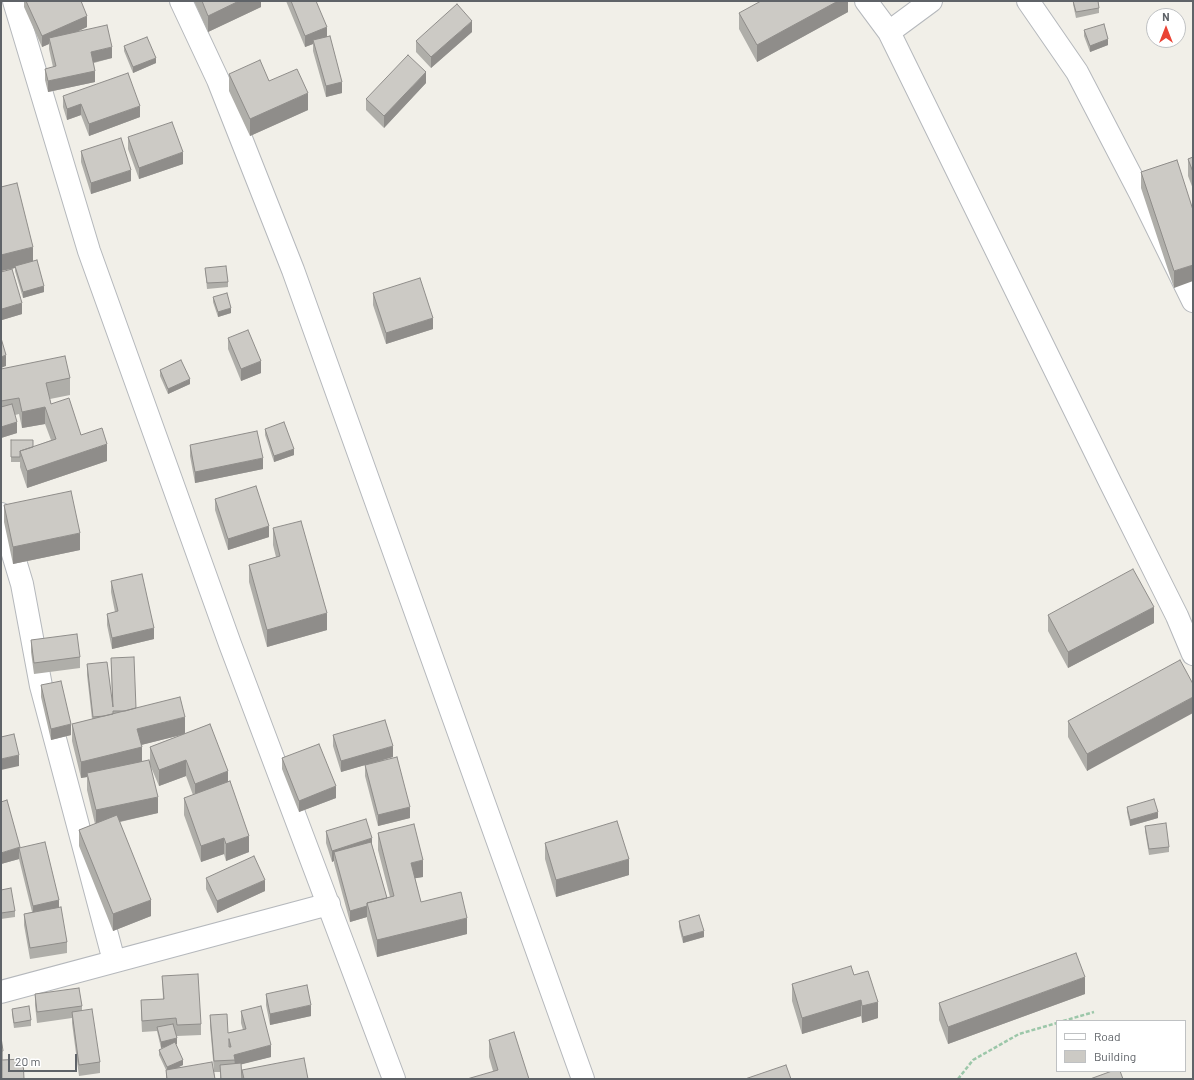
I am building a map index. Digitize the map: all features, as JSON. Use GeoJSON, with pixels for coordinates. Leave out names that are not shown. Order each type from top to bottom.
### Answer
{"type":"FeatureCollection","features":[{"type":"Feature","properties":{"kind":"street"},"geometry":{"type":"LineString","coordinates":[[14,1],[89,251],[230,644],[394,1079]]}},
{"type":"Feature","properties":{"kind":"street"},"geometry":{"type":"LineString","coordinates":[[181,1],[218,80],[292,270],[583,1079]]}},
{"type":"Feature","properties":{"kind":"street"},"geometry":{"type":"LineString","coordinates":[[866,1],[889,32],[1177,616],[1193,654]]}},
{"type":"Feature","properties":{"kind":"street"},"geometry":{"type":"LineString","coordinates":[[889,32],[931,1]]}},
{"type":"Feature","properties":{"kind":"street"},"geometry":{"type":"LineString","coordinates":[[1028,1],[1077,72],[1140,193],[1193,301]]}},
{"type":"Feature","properties":{"kind":"street"},"geometry":{"type":"LineString","coordinates":[[1,514],[22,584],[41,686],[114,961]]}},
{"type":"Feature","properties":{"kind":"street"},"geometry":{"type":"LineString","coordinates":[[1,992],[329,904]]}},
{"type":"Feature","properties":{"kind":"path"},"geometry":{"type":"LineString","coordinates":[[1066,1020],[1094,1012]]}},
{"type":"Feature","properties":{"kind":"path"},"geometry":{"type":"LineString","coordinates":[[958,1079],[973,1060],[1019,1034],[1056,1023]]}},
{"type":"Feature","properties":{"kind":"building"},"geometry":{"type":"Polygon","coordinates":[[[26,1],[81,1],[87,16],[42,36],[26,1]]]}},
{"type":"Feature","properties":{"kind":"building"},"geometry":{"type":"Polygon","coordinates":[[[202,1],[239,1],[208,16],[202,1]]]}},
{"type":"Feature","properties":{"kind":"building"},"geometry":{"type":"Polygon","coordinates":[[[291,1],[316,1],[327,27],[305,36],[291,1]]]}},
{"type":"Feature","properties":{"kind":"building"},"geometry":{"type":"Polygon","coordinates":[[[761,1],[838,1],[757,45],[739,13],[761,1]]]}},
{"type":"Feature","properties":{"kind":"building"},"geometry":{"type":"Polygon","coordinates":[[[1073,1],[1098,1],[1099,8],[1076,12],[1073,1]]]}},
{"type":"Feature","properties":{"kind":"building"},"geometry":{"type":"Polygon","coordinates":[[[457,4],[472,21],[431,57],[416,41],[457,4]]]}},
{"type":"Feature","properties":{"kind":"building"},"geometry":{"type":"Polygon","coordinates":[[[1104,24],[1108,39],[1090,46],[1084,30],[1104,24]]]}},
{"type":"Feature","properties":{"kind":"building"},"geometry":{"type":"Polygon","coordinates":[[[107,25],[112,47],[91,52],[95,71],[48,81],[45,69],[56,66],[49,38],[107,25]]]}},
{"type":"Feature","properties":{"kind":"building"},"geometry":{"type":"Polygon","coordinates":[[[330,36],[342,82],[326,86],[313,40],[330,36]]]}},
{"type":"Feature","properties":{"kind":"building"},"geometry":{"type":"Polygon","coordinates":[[[147,37],[156,58],[133,67],[124,46],[147,37]]]}},
{"type":"Feature","properties":{"kind":"building"},"geometry":{"type":"Polygon","coordinates":[[[408,55],[426,72],[384,116],[366,99],[408,55]]]}},
{"type":"Feature","properties":{"kind":"building"},"geometry":{"type":"Polygon","coordinates":[[[260,60],[269,81],[297,69],[308,93],[250,119],[229,74],[260,60]]]}},
{"type":"Feature","properties":{"kind":"building"},"geometry":{"type":"Polygon","coordinates":[[[128,73],[140,106],[89,124],[81,104],[67,109],[63,96],[128,73]]]}},
{"type":"Feature","properties":{"kind":"building"},"geometry":{"type":"Polygon","coordinates":[[[172,122],[183,152],[139,168],[128,137],[172,122]]]}},
{"type":"Feature","properties":{"kind":"building"},"geometry":{"type":"Polygon","coordinates":[[[121,138],[131,170],[91,183],[81,151],[121,138]]]}},
{"type":"Feature","properties":{"kind":"building"},"geometry":{"type":"Polygon","coordinates":[[[1193,157],[1193,172],[1188,159],[1193,157]]]}},
{"type":"Feature","properties":{"kind":"building"},"geometry":{"type":"Polygon","coordinates":[[[1177,160],[1193,210],[1193,265],[1174,271],[1141,172],[1177,160]]]}},
{"type":"Feature","properties":{"kind":"building"},"geometry":{"type":"Polygon","coordinates":[[[17,183],[33,247],[1,255],[1,187],[17,183]]]}},
{"type":"Feature","properties":{"kind":"building"},"geometry":{"type":"Polygon","coordinates":[[[37,260],[44,286],[23,292],[15,266],[37,260]]]}},
{"type":"Feature","properties":{"kind":"building"},"geometry":{"type":"Polygon","coordinates":[[[226,266],[228,282],[207,283],[205,268],[226,266]]]}},
{"type":"Feature","properties":{"kind":"building"},"geometry":{"type":"Polygon","coordinates":[[[12,269],[22,303],[2,309],[1,272],[12,269]]]}},
{"type":"Feature","properties":{"kind":"building"},"geometry":{"type":"Polygon","coordinates":[[[420,278],[433,318],[386,333],[373,293],[420,278]]]}},
{"type":"Feature","properties":{"kind":"building"},"geometry":{"type":"Polygon","coordinates":[[[227,293],[231,308],[218,312],[213,297],[227,293]]]}},
{"type":"Feature","properties":{"kind":"building"},"geometry":{"type":"Polygon","coordinates":[[[248,330],[261,361],[241,369],[228,338],[248,330]]]}},
{"type":"Feature","properties":{"kind":"building"},"geometry":{"type":"Polygon","coordinates":[[[1,338],[6,355],[1,357],[1,338]]]}},
{"type":"Feature","properties":{"kind":"building"},"geometry":{"type":"Polygon","coordinates":[[[65,356],[70,378],[46,383],[51,404],[69,398],[81,435],[102,428],[107,444],[27,471],[20,451],[56,439],[45,407],[22,412],[19,398],[1,401],[1,369],[65,356]]]}},
{"type":"Feature","properties":{"kind":"building"},"geometry":{"type":"Polygon","coordinates":[[[181,360],[190,379],[168,389],[160,370],[181,360]]]}},
{"type":"Feature","properties":{"kind":"building"},"geometry":{"type":"Polygon","coordinates":[[[12,404],[17,422],[1,427],[1,407],[12,404]]]}},
{"type":"Feature","properties":{"kind":"building"},"geometry":{"type":"Polygon","coordinates":[[[284,422],[294,449],[274,456],[265,429],[284,422]]]}},
{"type":"Feature","properties":{"kind":"building"},"geometry":{"type":"Polygon","coordinates":[[[257,431],[263,458],[195,472],[190,445],[257,431]]]}},
{"type":"Feature","properties":{"kind":"building"},"geometry":{"type":"Polygon","coordinates":[[[11,440],[33,440],[33,447],[20,451],[20,457],[11,457],[11,440]]]}},
{"type":"Feature","properties":{"kind":"building"},"geometry":{"type":"Polygon","coordinates":[[[256,486],[269,526],[228,539],[215,499],[256,486]]]}},
{"type":"Feature","properties":{"kind":"building"},"geometry":{"type":"Polygon","coordinates":[[[71,491],[80,533],[13,547],[4,505],[71,491]]]}},
{"type":"Feature","properties":{"kind":"building"},"geometry":{"type":"Polygon","coordinates":[[[301,521],[327,613],[267,630],[249,565],[280,556],[273,528],[301,521]]]}},
{"type":"Feature","properties":{"kind":"building"},"geometry":{"type":"Polygon","coordinates":[[[1133,569],[1154,607],[1068,652],[1048,615],[1133,569]]]}},
{"type":"Feature","properties":{"kind":"building"},"geometry":{"type":"Polygon","coordinates":[[[142,574],[154,628],[112,638],[107,614],[118,611],[111,581],[142,574]]]}},
{"type":"Feature","properties":{"kind":"building"},"geometry":{"type":"Polygon","coordinates":[[[77,634],[80,657],[34,663],[31,640],[77,634]]]}},
{"type":"Feature","properties":{"kind":"building"},"geometry":{"type":"Polygon","coordinates":[[[134,657],[136,708],[125,711],[113,711],[113,714],[93,717],[87,664],[107,662],[113,707],[111,658],[134,657]]]}},
{"type":"Feature","properties":{"kind":"building"},"geometry":{"type":"Polygon","coordinates":[[[1180,660],[1193,684],[1193,697],[1087,754],[1068,721],[1180,660]]]}},
{"type":"Feature","properties":{"kind":"building"},"geometry":{"type":"Polygon","coordinates":[[[61,681],[71,724],[51,729],[41,685],[61,681]]]}},
{"type":"Feature","properties":{"kind":"building"},"geometry":{"type":"Polygon","coordinates":[[[180,697],[185,717],[137,729],[142,747],[81,762],[72,724],[180,697]]]}},
{"type":"Feature","properties":{"kind":"building"},"geometry":{"type":"Polygon","coordinates":[[[385,720],[393,746],[341,761],[333,735],[385,720]]]}},
{"type":"Feature","properties":{"kind":"building"},"geometry":{"type":"Polygon","coordinates":[[[210,724],[228,771],[195,784],[186,760],[159,770],[150,747],[210,724]]]}},
{"type":"Feature","properties":{"kind":"building"},"geometry":{"type":"Polygon","coordinates":[[[14,734],[19,755],[1,759],[1,737],[14,734]]]}},
{"type":"Feature","properties":{"kind":"building"},"geometry":{"type":"Polygon","coordinates":[[[319,744],[336,786],[299,801],[282,758],[319,744]]]}},
{"type":"Feature","properties":{"kind":"building"},"geometry":{"type":"Polygon","coordinates":[[[397,757],[410,807],[378,815],[365,765],[397,757]]]}},
{"type":"Feature","properties":{"kind":"building"},"geometry":{"type":"Polygon","coordinates":[[[149,760],[158,797],[96,810],[87,773],[149,760]]]}},
{"type":"Feature","properties":{"kind":"building"},"geometry":{"type":"Polygon","coordinates":[[[230,781],[249,836],[226,844],[224,838],[201,846],[184,798],[230,781]]]}},
{"type":"Feature","properties":{"kind":"building"},"geometry":{"type":"Polygon","coordinates":[[[1154,799],[1158,812],[1130,820],[1127,807],[1154,799]]]}},
{"type":"Feature","properties":{"kind":"building"},"geometry":{"type":"Polygon","coordinates":[[[7,800],[20,847],[1,853],[1,802],[7,800]]]}},
{"type":"Feature","properties":{"kind":"building"},"geometry":{"type":"Polygon","coordinates":[[[117,815],[151,900],[113,914],[79,830],[117,815]]]}},
{"type":"Feature","properties":{"kind":"building"},"geometry":{"type":"Polygon","coordinates":[[[366,819],[372,838],[332,851],[326,831],[366,819]]]}},
{"type":"Feature","properties":{"kind":"building"},"geometry":{"type":"Polygon","coordinates":[[[617,821],[629,859],[556,880],[545,843],[617,821]]]}},
{"type":"Feature","properties":{"kind":"building"},"geometry":{"type":"Polygon","coordinates":[[[1166,823],[1169,847],[1149,849],[1145,826],[1166,823]]]}},
{"type":"Feature","properties":{"kind":"building"},"geometry":{"type":"Polygon","coordinates":[[[414,824],[423,860],[411,863],[421,902],[461,892],[467,918],[377,940],[367,903],[394,896],[378,833],[414,824]]]}},
{"type":"Feature","properties":{"kind":"building"},"geometry":{"type":"Polygon","coordinates":[[[45,842],[59,900],[33,906],[19,848],[45,842]]]}},
{"type":"Feature","properties":{"kind":"building"},"geometry":{"type":"Polygon","coordinates":[[[371,842],[387,898],[367,903],[367,906],[350,911],[334,852],[371,842]]]}},
{"type":"Feature","properties":{"kind":"building"},"geometry":{"type":"Polygon","coordinates":[[[254,856],[265,880],[217,901],[206,878],[254,856]]]}},
{"type":"Feature","properties":{"kind":"building"},"geometry":{"type":"Polygon","coordinates":[[[11,888],[15,911],[1,913],[1,890],[11,888]]]}},
{"type":"Feature","properties":{"kind":"building"},"geometry":{"type":"Polygon","coordinates":[[[61,907],[67,942],[30,948],[24,914],[61,907]]]}},
{"type":"Feature","properties":{"kind":"building"},"geometry":{"type":"Polygon","coordinates":[[[699,915],[704,931],[683,937],[679,921],[699,915]]]}},
{"type":"Feature","properties":{"kind":"building"},"geometry":{"type":"Polygon","coordinates":[[[1076,953],[1085,977],[948,1027],[939,1003],[1076,953]]]}},
{"type":"Feature","properties":{"kind":"building"},"geometry":{"type":"Polygon","coordinates":[[[851,966],[854,975],[868,971],[878,1002],[862,1006],[861,1000],[802,1018],[792,984],[851,966]]]}},
{"type":"Feature","properties":{"kind":"building"},"geometry":{"type":"Polygon","coordinates":[[[198,974],[201,1024],[177,1025],[176,1018],[142,1021],[141,1000],[164,999],[162,976],[198,974]]]}},
{"type":"Feature","properties":{"kind":"building"},"geometry":{"type":"Polygon","coordinates":[[[307,985],[311,1005],[270,1014],[266,994],[307,985]]]}},
{"type":"Feature","properties":{"kind":"building"},"geometry":{"type":"Polygon","coordinates":[[[79,988],[82,1006],[37,1012],[35,994],[79,988]]]}},
{"type":"Feature","properties":{"kind":"building"},"geometry":{"type":"Polygon","coordinates":[[[29,1006],[31,1020],[14,1023],[12,1009],[29,1006]]]}},
{"type":"Feature","properties":{"kind":"building"},"geometry":{"type":"Polygon","coordinates":[[[261,1006],[271,1045],[234,1055],[235,1060],[214,1061],[210,1015],[227,1014],[228,1033],[246,1029],[241,1011],[261,1006]]]}},
{"type":"Feature","properties":{"kind":"building"},"geometry":{"type":"Polygon","coordinates":[[[92,1009],[100,1062],[79,1065],[72,1012],[92,1009]]]}},
{"type":"Feature","properties":{"kind":"building"},"geometry":{"type":"Polygon","coordinates":[[[173,1024],[177,1038],[161,1042],[157,1027],[173,1024]]]}},
{"type":"Feature","properties":{"kind":"building"},"geometry":{"type":"Polygon","coordinates":[[[514,1032],[529,1079],[467,1079],[498,1070],[489,1040],[514,1032]]]}},
{"type":"Feature","properties":{"kind":"building"},"geometry":{"type":"Polygon","coordinates":[[[1,1037],[3,1051],[1,1051],[1,1037]]]}},
{"type":"Feature","properties":{"kind":"building"},"geometry":{"type":"Polygon","coordinates":[[[175,1042],[183,1060],[167,1067],[159,1050],[175,1042]]]}},
{"type":"Feature","properties":{"kind":"building"},"geometry":{"type":"Polygon","coordinates":[[[304,1058],[308,1079],[244,1079],[242,1070],[304,1058]]]}},
{"type":"Feature","properties":{"kind":"building"},"geometry":{"type":"Polygon","coordinates":[[[23,1059],[24,1079],[2,1079],[2,1060],[23,1059]]]}},
{"type":"Feature","properties":{"kind":"building"},"geometry":{"type":"Polygon","coordinates":[[[212,1062],[215,1079],[167,1079],[166,1070],[212,1062]]]}},
{"type":"Feature","properties":{"kind":"building"},"geometry":{"type":"Polygon","coordinates":[[[241,1063],[242,1079],[221,1079],[220,1065],[241,1063]]]}},
{"type":"Feature","properties":{"kind":"building"},"geometry":{"type":"Polygon","coordinates":[[[786,1065],[791,1079],[745,1079],[786,1065]]]}},
{"type":"Feature","properties":{"kind":"building"},"geometry":{"type":"Polygon","coordinates":[[[1109,1072],[1120,1072],[1123,1079],[1090,1079],[1109,1072]]]}}]}
